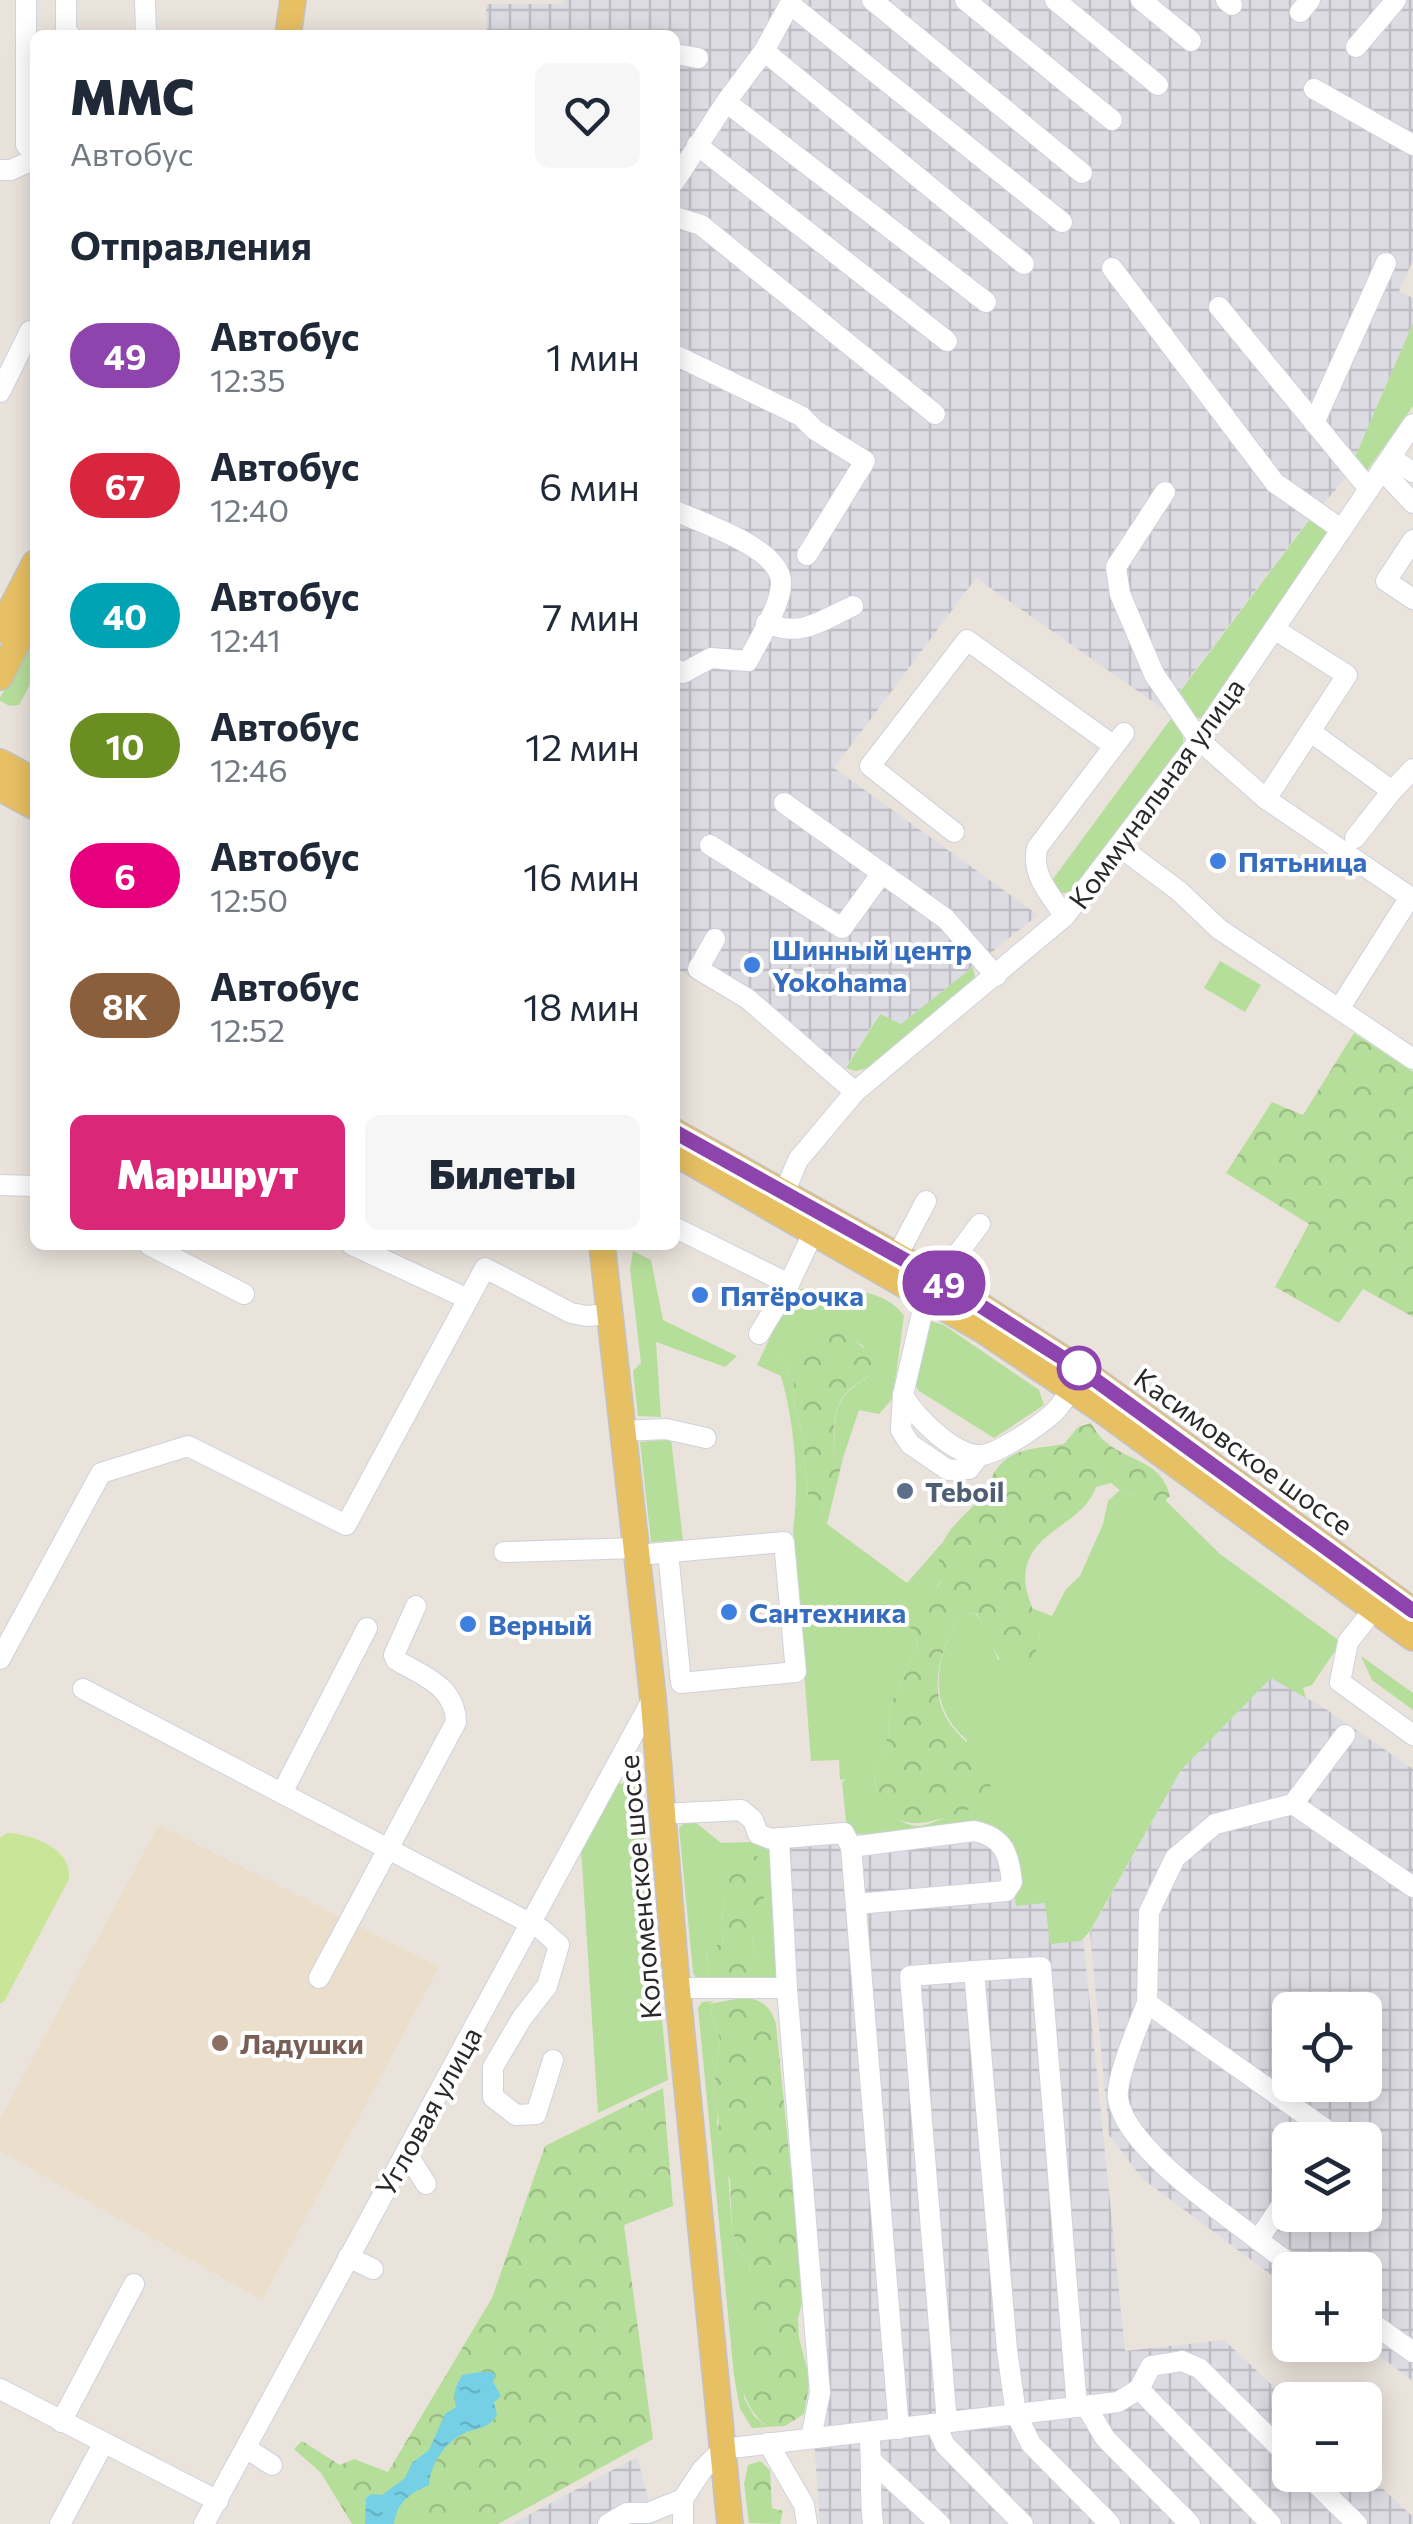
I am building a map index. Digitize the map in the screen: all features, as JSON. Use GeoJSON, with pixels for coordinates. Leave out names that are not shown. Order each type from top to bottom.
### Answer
{"type":"FeatureCollection","features":[{"type":"Feature","properties":{"kind":"main road"},"geometry":{"type":"LineString","coordinates":[[289,30],[293,0]]}},
{"type":"Feature","properties":{"kind":"main road"},"geometry":{"type":"LineString","coordinates":[[0,630],[30,573]]}},
{"type":"Feature","properties":{"kind":"main road"},"geometry":{"type":"LineString","coordinates":[[0,677],[30,617]]}},
{"type":"Feature","properties":{"kind":"main road"},"geometry":{"type":"LineString","coordinates":[[0,762],[30,778]]}},
{"type":"Feature","properties":{"kind":"main road"},"geometry":{"type":"LineString","coordinates":[[0,788],[30,804]]}},
{"type":"Feature","properties":{"kind":"main road","name":"Касимовское шоссе"},"geometry":{"type":"LineString","coordinates":[[680,1151],[898,1256],[931,1287]]}},
{"type":"Feature","properties":{"kind":"main road","name":"Касимовское шоссе"},"geometry":{"type":"LineString","coordinates":[[781,1201],[814,1231],[931,1287],[1077,1380],[1413,1611]]}},
{"type":"Feature","properties":{"kind":"main road","name":"Коломенское шоссе"},"geometry":{"type":"LineString","coordinates":[[603,1250],[652,1698],[730,2524]]}},
{"type":"Feature","properties":{"kind":"main road","name":"Касимовское шоссе"},"geometry":{"type":"LineString","coordinates":[[1077,1380],[1413,1638]]}},
{"type":"Feature","properties":{"kind":"street"},"geometry":{"type":"LineString","coordinates":[[26,0],[26,145],[30,151]]}},
{"type":"Feature","properties":{"kind":"street"},"geometry":{"type":"LineString","coordinates":[[66,0],[66,30]]}},
{"type":"Feature","properties":{"kind":"street"},"geometry":{"type":"LineString","coordinates":[[146,0],[146,30]]}},
{"type":"Feature","properties":{"kind":"street"},"geometry":{"type":"LineString","coordinates":[[872,0],[1082,173]]}},
{"type":"Feature","properties":{"kind":"street"},"geometry":{"type":"LineString","coordinates":[[965,0],[1112,120]]}},
{"type":"Feature","properties":{"kind":"street"},"geometry":{"type":"LineString","coordinates":[[1055,0],[1158,85]]}},
{"type":"Feature","properties":{"kind":"street"},"geometry":{"type":"LineString","coordinates":[[1140,0],[1191,41]]}},
{"type":"Feature","properties":{"kind":"street"},"geometry":{"type":"LineString","coordinates":[[1356,47],[1396,0]]}},
{"type":"Feature","properties":{"kind":"street"},"geometry":{"type":"LineString","coordinates":[[680,173],[764,51],[791,2],[1062,222]]}},
{"type":"Feature","properties":{"kind":"street"},"geometry":{"type":"LineString","coordinates":[[764,51],[1024,264]]}},
{"type":"Feature","properties":{"kind":"street"},"geometry":{"type":"LineString","coordinates":[[680,55],[698,58]]}},
{"type":"Feature","properties":{"kind":"street"},"geometry":{"type":"LineString","coordinates":[[1314,90],[1413,145]]}},
{"type":"Feature","properties":{"kind":"street"},"geometry":{"type":"LineString","coordinates":[[726,102],[986,302]]}},
{"type":"Feature","properties":{"kind":"street"},"geometry":{"type":"LineString","coordinates":[[697,145],[947,340]]}},
{"type":"Feature","properties":{"kind":"street"},"geometry":{"type":"LineString","coordinates":[[4,173],[30,160]]}},
{"type":"Feature","properties":{"kind":"street"},"geometry":{"type":"LineString","coordinates":[[680,219],[701,225],[936,414]]}},
{"type":"Feature","properties":{"kind":"street"},"geometry":{"type":"LineString","coordinates":[[1314,423],[1386,263]]}},
{"type":"Feature","properties":{"kind":"street"},"geometry":{"type":"LineString","coordinates":[[1112,268],[1275,483],[1341,529]]}},
{"type":"Feature","properties":{"kind":"street"},"geometry":{"type":"LineString","coordinates":[[1219,307],[1369,489]]}},
{"type":"Feature","properties":{"kind":"street"},"geometry":{"type":"LineString","coordinates":[[0,392],[30,331]]}},
{"type":"Feature","properties":{"kind":"street"},"geometry":{"type":"LineString","coordinates":[[680,357],[801,416],[815,430],[865,461],[807,556]]}},
{"type":"Feature","properties":{"kind":"street","name":"Коммунальная улица"},"geometry":{"type":"LineString","coordinates":[[781,1201],[798,1160],[855,1092],[996,976],[1021,941],[1065,916],[1199,740],[1412,429]]}},
{"type":"Feature","properties":{"kind":"street"},"geometry":{"type":"LineString","coordinates":[[1386,464],[1413,472]]}},
{"type":"Feature","properties":{"kind":"street"},"geometry":{"type":"LineString","coordinates":[[1386,464],[1413,503]]}},
{"type":"Feature","properties":{"kind":"street"},"geometry":{"type":"LineString","coordinates":[[1165,492],[1116,567],[1120,594],[1154,674],[1199,740],[1266,799],[1412,898],[1340,1009]]}},
{"type":"Feature","properties":{"kind":"street"},"geometry":{"type":"LineString","coordinates":[[680,512],[752,546],[776,565],[782,579],[780,595],[748,662],[711,658],[680,672]]}},
{"type":"Feature","properties":{"kind":"street"},"geometry":{"type":"LineString","coordinates":[[1413,540],[1386,581],[1413,599]]}},
{"type":"Feature","properties":{"kind":"street"},"geometry":{"type":"LineString","coordinates":[[766,623],[786,631],[802,630],[853,606]]}},
{"type":"Feature","properties":{"kind":"street"},"geometry":{"type":"LineString","coordinates":[[1266,799],[1347,675],[1274,630]]}},
{"type":"Feature","properties":{"kind":"street"},"geometry":{"type":"LineString","coordinates":[[954,832],[870,766],[967,640],[1119,739],[1038,848],[1034,860],[1038,874],[1065,916]]}},
{"type":"Feature","properties":{"kind":"street"},"geometry":{"type":"LineString","coordinates":[[1311,732],[1392,791]]}},
{"type":"Feature","properties":{"kind":"street"},"geometry":{"type":"LineString","coordinates":[[1355,838],[1413,769]]}},
{"type":"Feature","properties":{"kind":"street"},"geometry":{"type":"LineString","coordinates":[[784,803],[946,918],[996,976]]}},
{"type":"Feature","properties":{"kind":"street"},"geometry":{"type":"LineString","coordinates":[[710,845],[842,928],[882,873]]}},
{"type":"Feature","properties":{"kind":"street"},"geometry":{"type":"LineString","coordinates":[[1120,847],[1180,891],[1219,929],[1413,1059]]}},
{"type":"Feature","properties":{"kind":"street"},"geometry":{"type":"LineString","coordinates":[[715,939],[698,969],[748,999],[855,1092]]}},
{"type":"Feature","properties":{"kind":"street"},"geometry":{"type":"LineString","coordinates":[[0,1184],[30,1182]]}},
{"type":"Feature","properties":{"kind":"street"},"geometry":{"type":"LineString","coordinates":[[898,1256],[926,1202]]}},
{"type":"Feature","properties":{"kind":"street"},"geometry":{"type":"LineString","coordinates":[[980,1224],[931,1287],[902,1395],[909,1408],[930,1429],[978,1456],[994,1452],[1052,1414],[1077,1380]]}},
{"type":"Feature","properties":{"kind":"street"},"geometry":{"type":"LineString","coordinates":[[680,1230],[789,1284]]}},
{"type":"Feature","properties":{"kind":"street"},"geometry":{"type":"LineString","coordinates":[[759,1334],[814,1231]]}},
{"type":"Feature","properties":{"kind":"street"},"geometry":{"type":"LineString","coordinates":[[159,1250],[244,1294]]}},
{"type":"Feature","properties":{"kind":"street"},"geometry":{"type":"LineString","coordinates":[[363,1250],[468,1299]]}},
{"type":"Feature","properties":{"kind":"street"},"geometry":{"type":"LineString","coordinates":[[0,1659],[101,1474],[188,1446],[346,1525],[485,1268],[571,1312],[587,1316],[609,1314]]}},
{"type":"Feature","properties":{"kind":"street"},"geometry":{"type":"LineString","coordinates":[[623,1432],[666,1428],[706,1438]]}},
{"type":"Feature","properties":{"kind":"street"},"geometry":{"type":"LineString","coordinates":[[504,1552],[668,1552],[784,1542],[796,1672],[681,1683],[668,1552]]}},
{"type":"Feature","properties":{"kind":"street"},"geometry":{"type":"LineString","coordinates":[[319,1978],[456,1722],[448,1692],[396,1660],[394,1654],[416,1606]]}},
{"type":"Feature","properties":{"kind":"street"},"geometry":{"type":"LineString","coordinates":[[1374,1609],[1348,1642],[1340,1682],[1413,1735]]}},
{"type":"Feature","properties":{"kind":"street"},"geometry":{"type":"LineString","coordinates":[[282,1793],[367,1628]]}},
{"type":"Feature","properties":{"kind":"street"},"geometry":{"type":"LineString","coordinates":[[83,1689],[541,1929],[559,1945],[547,1986],[522,2018],[493,2067],[493,2097],[516,2115],[536,2114],[554,2060]]}},
{"type":"Feature","properties":{"kind":"street","name":"Угловая улица"},"geometry":{"type":"LineString","coordinates":[[204,2524],[652,1698]]}},
{"type":"Feature","properties":{"kind":"street"},"geometry":{"type":"LineString","coordinates":[[1274,2252],[1178,2178],[1134,2134],[1118,2098],[1126,2057],[1147,2003],[1149,1912],[1175,1858],[1215,1824],[1293,1804],[1346,1735]]}},
{"type":"Feature","properties":{"kind":"street"},"geometry":{"type":"LineString","coordinates":[[1293,1804],[1413,1887]]}},
{"type":"Feature","properties":{"kind":"street"},"geometry":{"type":"LineString","coordinates":[[662,1814],[741,1810],[753,1820],[758,1834],[779,1838],[844,1833],[851,1846],[899,2428]]}},
{"type":"Feature","properties":{"kind":"street"},"geometry":{"type":"LineString","coordinates":[[851,1846],[974,1831],[989,1834],[1009,1856],[1012,1882],[1006,1890],[856,1904]]}},
{"type":"Feature","properties":{"kind":"street"},"geometry":{"type":"LineString","coordinates":[[779,1838],[787,1988],[820,2393],[811,2438]]}},
{"type":"Feature","properties":{"kind":"street"},"geometry":{"type":"LineString","coordinates":[[1023,2524],[945,2446],[910,1976],[1041,1967],[1081,2406],[1105,2438],[1190,2524]]}},
{"type":"Feature","properties":{"kind":"street"},"geometry":{"type":"LineString","coordinates":[[974,1971],[1016,2414],[1031,2444],[1110,2524]]}},
{"type":"Feature","properties":{"kind":"street"},"geometry":{"type":"LineString","coordinates":[[678,1988],[787,1988]]}},
{"type":"Feature","properties":{"kind":"street"},"geometry":{"type":"LineString","coordinates":[[1147,2003],[1315,2122]]}},
{"type":"Feature","properties":{"kind":"street"},"geometry":{"type":"LineString","coordinates":[[406,2152],[426,2184]]}},
{"type":"Feature","properties":{"kind":"street"},"geometry":{"type":"LineString","coordinates":[[1258,2240],[1272,2219]]}},
{"type":"Feature","properties":{"kind":"street"},"geometry":{"type":"LineString","coordinates":[[348,2257],[374,2269]]}},
{"type":"Feature","properties":{"kind":"street"},"geometry":{"type":"LineString","coordinates":[[61,2422],[134,2284]]}},
{"type":"Feature","properties":{"kind":"street"},"geometry":{"type":"LineString","coordinates":[[1382,2330],[1413,2352]]}},
{"type":"Feature","properties":{"kind":"street"},"geometry":{"type":"LineString","coordinates":[[683,2524],[683,2499],[702,2470],[723,2449],[1118,2402],[1139,2389],[1151,2366],[1182,2361],[1199,2368],[1272,2440]]}},
{"type":"Feature","properties":{"kind":"street"},"geometry":{"type":"LineString","coordinates":[[0,2389],[218,2501]]}},
{"type":"Feature","properties":{"kind":"street"},"geometry":{"type":"LineString","coordinates":[[1139,2389],[1271,2524]]}},
{"type":"Feature","properties":{"kind":"street"},"geometry":{"type":"LineString","coordinates":[[869,2432],[873,2524]]}},
{"type":"Feature","properties":{"kind":"street"},"geometry":{"type":"LineString","coordinates":[[60,2524],[103,2444]]}},
{"type":"Feature","properties":{"kind":"street"},"geometry":{"type":"LineString","coordinates":[[768,2444],[804,2505],[807,2524]]}},
{"type":"Feature","properties":{"kind":"street"},"geometry":{"type":"LineString","coordinates":[[246,2448],[272,2464]]}},
{"type":"Feature","properties":{"kind":"street"},"geometry":{"type":"LineString","coordinates":[[873,2462],[940,2524]]}},
{"type":"Feature","properties":{"kind":"street"},"geometry":{"type":"LineString","coordinates":[[1324,2492],[1356,2524]]}},
{"type":"Feature","properties":{"kind":"street"},"geometry":{"type":"LineString","coordinates":[[608,2524],[626,2514],[648,2514],[683,2499]]}},
{"type":"Feature","properties":{"kind":"shaded area"},"geometry":{"type":"Polygon","coordinates":[[[564,0],[1413,0],[1413,260],[1399,291],[1413,298],[1413,323],[1346,478],[1307,522],[1165,710],[976,578],[834,768],[1038,915],[900,1025],[879,1014],[834,1086],[743,1008],[680,971],[680,30],[487,30],[486,4],[563,4],[564,0]]]}},
{"type":"Feature","properties":{"kind":"shaded area"},"geometry":{"type":"Polygon","coordinates":[[[1271,1678],[1321,1706],[1413,1769],[1413,2381],[1382,2358],[1382,2252],[1272,2252],[1272,2276],[1143,2179],[1109,2135],[1090,1932],[1181,1770],[1271,1678]]]}},
{"type":"Feature","properties":{"kind":"shaded area","name":"Ладушки"},"geometry":{"type":"Polygon","coordinates":[[[159,1825],[439,1967],[262,2300],[0,2151],[0,2119],[159,1825]]]}},
{"type":"Feature","properties":{"kind":"shaded area"},"geometry":{"type":"Polygon","coordinates":[[[993,1830],[1082,1926],[1125,2351],[1224,2340],[1272,2385],[1272,2492],[1382,2492],[1382,2488],[1413,2517],[1413,2524],[820,2524],[772,1835],[993,1830]]]}},
{"type":"Feature","properties":{"kind":"shaded area"},"geometry":{"type":"Polygon","coordinates":[[[637,2457],[655,2524],[512,2524],[637,2457]]]}},
{"type":"Feature","properties":{"kind":"green space"},"geometry":{"type":"Polygon","coordinates":[[[1413,323],[1413,406],[1366,472],[1352,464],[1413,323]]]}},
{"type":"Feature","properties":{"kind":"green space"},"geometry":{"type":"Polygon","coordinates":[[[1313,515],[1327,529],[1327,536],[1203,718],[1194,718],[1178,694],[1313,515]]]}},
{"type":"Feature","properties":{"kind":"green space"},"geometry":{"type":"Polygon","coordinates":[[[30,639],[30,684],[19,705],[10,706],[0,698],[30,639]]]}},
{"type":"Feature","properties":{"kind":"green space"},"geometry":{"type":"Polygon","coordinates":[[[1173,716],[1183,733],[1183,750],[1070,892],[1058,894],[1050,883],[1173,716]]]}},
{"type":"Feature","properties":{"kind":"green space"},"geometry":{"type":"Polygon","coordinates":[[[1220,961],[1261,985],[1245,1012],[1204,988],[1220,961]]]}},
{"type":"Feature","properties":{"kind":"green space"},"geometry":{"type":"Polygon","coordinates":[[[973,967],[975,977],[971,985],[868,1068],[846,1068],[880,1014],[901,1024],[973,967]]]}},
{"type":"Feature","properties":{"kind":"green space"},"geometry":{"type":"Polygon","coordinates":[[[1354,1033],[1413,1072],[1413,1317],[1363,1289],[1339,1323],[1275,1287],[1309,1224],[1226,1173],[1272,1102],[1303,1115],[1354,1033]]]}},
{"type":"Feature","properties":{"kind":"green space"},"geometry":{"type":"Polygon","coordinates":[[[633,1251],[651,1260],[663,1320],[737,1356],[725,1367],[656,1342],[661,1417],[638,1416],[633,1371],[641,1363],[630,1269],[633,1251]]]}},
{"type":"Feature","properties":{"kind":"green space"},"geometry":{"type":"Polygon","coordinates":[[[793,1289],[868,1293],[894,1305],[904,1316],[893,1398],[879,1414],[859,1410],[843,1458],[834,1455],[839,1406],[850,1390],[875,1373],[863,1346],[855,1340],[797,1346],[781,1358],[794,1383],[808,1494],[820,1503],[827,1524],[907,1583],[942,1543],[943,1575],[910,1627],[918,1644],[890,1706],[888,1737],[874,1782],[896,1818],[923,1826],[944,1818],[967,1740],[945,1712],[939,1682],[944,1649],[959,1617],[975,1613],[986,1628],[998,1660],[1040,1638],[1029,1607],[1052,1616],[1066,1589],[1080,1576],[1103,1524],[1108,1501],[1120,1490],[1127,1496],[1136,1492],[1157,1507],[1165,1500],[1220,1554],[1341,1642],[1312,1685],[1303,1688],[1306,1698],[1271,1678],[1181,1770],[1081,1941],[1050,1944],[1045,1903],[1016,1906],[1009,1850],[992,1832],[853,1834],[846,1821],[842,1782],[846,1779],[840,1780],[839,1760],[811,1761],[793,1529],[796,1472],[792,1432],[781,1376],[757,1365],[793,1289]]]}},
{"type":"Feature","properties":{"kind":"green space"},"geometry":{"type":"Polygon","coordinates":[[[847,1315],[854,1322],[855,1340],[875,1359],[875,1373],[850,1389],[838,1405],[834,1455],[843,1458],[827,1524],[820,1503],[808,1494],[794,1383],[781,1358],[820,1322],[847,1315]]]}},
{"type":"Feature","properties":{"kind":"green space"},"geometry":{"type":"Polygon","coordinates":[[[925,1319],[944,1325],[1039,1390],[1044,1405],[994,1438],[919,1391],[915,1385],[925,1319]]]}},
{"type":"Feature","properties":{"kind":"green space"},"geometry":{"type":"Polygon","coordinates":[[[1091,1423],[1107,1443],[1160,1475],[1170,1496],[1157,1508],[1149,1506],[1136,1492],[1127,1496],[1111,1483],[1096,1487],[1082,1509],[1034,1550],[1025,1573],[1039,1631],[1031,1663],[1009,1672],[976,1613],[959,1617],[941,1659],[940,1703],[955,1730],[986,1765],[991,1797],[933,1821],[901,1820],[886,1808],[874,1782],[888,1736],[890,1706],[918,1644],[910,1627],[913,1606],[928,1597],[940,1582],[939,1553],[943,1542],[1008,1458],[1026,1450],[1064,1444],[1078,1427],[1091,1423]]]}},
{"type":"Feature","properties":{"kind":"green space"},"geometry":{"type":"Polygon","coordinates":[[[671,1439],[683,1540],[651,1542],[640,1442],[671,1439]]]}},
{"type":"Feature","properties":{"kind":"green space"},"geometry":{"type":"Polygon","coordinates":[[[1361,1656],[1413,1693],[1413,1710],[1372,1680],[1361,1656]]]}},
{"type":"Feature","properties":{"kind":"green space"},"geometry":{"type":"Polygon","coordinates":[[[638,1781],[668,2080],[598,2113],[581,1848],[618,1784],[638,1781]]]}},
{"type":"Feature","properties":{"kind":"green space"},"geometry":{"type":"Polygon","coordinates":[[[694,1821],[721,1843],[776,1841],[777,1975],[773,1982],[748,1985],[755,1960],[752,1940],[764,1925],[757,1912],[756,1872],[714,1889],[723,1895],[724,1943],[706,1949],[708,1979],[698,1983],[693,1972],[679,1828],[694,1821]]]}},
{"type":"Feature","properties":{"kind":"green space"},"geometry":{"type":"Polygon","coordinates":[[[7,1833],[49,1845],[64,1859],[69,1879],[0,2004],[0,1838],[7,1833]]]}},
{"type":"Feature","properties":{"kind":"green space"},"geometry":{"type":"Polygon","coordinates":[[[732,1854],[759,1856],[756,1879],[764,1898],[757,1906],[764,1925],[761,1934],[752,1940],[752,1980],[708,1979],[706,1948],[724,1943],[723,1896],[714,1889],[714,1878],[720,1864],[732,1854]]]}},
{"type":"Feature","properties":{"kind":"green space"},"geometry":{"type":"Polygon","coordinates":[[[746,1997],[766,2006],[776,2024],[794,2202],[807,2281],[798,2319],[810,2380],[804,2414],[785,2426],[767,2427],[753,2411],[740,2384],[747,2379],[737,2351],[741,2344],[755,2338],[752,2316],[743,2315],[740,2305],[750,2273],[732,2230],[730,2180],[723,2165],[726,2143],[719,2135],[713,2095],[720,2040],[709,2004],[746,1997]]]}},
{"type":"Feature","properties":{"kind":"green space"},"geometry":{"type":"Polygon","coordinates":[[[714,2001],[709,2004],[720,2040],[713,2095],[717,2124],[726,2142],[732,2230],[749,2263],[744,2298],[755,2321],[755,2338],[748,2343],[743,2363],[747,2379],[744,2398],[754,2416],[767,2427],[752,2428],[740,2409],[734,2376],[698,2008],[702,2002],[714,2001]]]}},
{"type":"Feature","properties":{"kind":"green space"},"geometry":{"type":"Polygon","coordinates":[[[663,2088],[673,2206],[624,2225],[653,2439],[498,2524],[352,2524],[321,2473],[294,2449],[302,2441],[340,2465],[354,2459],[388,2472],[492,2298],[545,2146],[663,2088]]]}},
{"type":"Feature","properties":{"kind":"green space"},"geometry":{"type":"Polygon","coordinates":[[[760,2461],[770,2470],[772,2508],[783,2511],[780,2524],[749,2523],[744,2484],[748,2465],[760,2461]]]}},
{"type":"Feature","properties":{"kind":"water"},"geometry":{"type":"Polygon","coordinates":[[[493,2372],[493,2382],[501,2396],[494,2402],[494,2419],[447,2446],[436,2461],[429,2485],[406,2499],[394,2524],[365,2524],[366,2498],[371,2494],[382,2495],[405,2478],[412,2463],[429,2450],[445,2414],[456,2407],[455,2390],[462,2375],[493,2372]]]}},
{"type":"Feature","properties":{"kind":"bus line","name":"49"},"geometry":{"type":"LineString","coordinates":[[680,1135],[937,1278],[1083,1371],[1413,1611]]}},
{"type":"Feature","properties":{"kind":"place","name":"Пятьница"},"geometry":{"type":"Point","coordinates":[1218,861]}},
{"type":"Feature","properties":{"kind":"place","name":"Шинный центр Yokohama"},"geometry":{"type":"Point","coordinates":[752,965]}},
{"type":"Feature","properties":{"kind":"place","name":"Пятёрочка"},"geometry":{"type":"Point","coordinates":[700,1295]}},
{"type":"Feature","properties":{"kind":"place","name":"Teboil"},"geometry":{"type":"Point","coordinates":[905,1491]}},
{"type":"Feature","properties":{"kind":"place","name":"Сантехника"},"geometry":{"type":"Point","coordinates":[729,1612]}},
{"type":"Feature","properties":{"kind":"place","name":"Верный"},"geometry":{"type":"Point","coordinates":[468,1624]}},
{"type":"Feature","properties":{"kind":"place","name":"Ладушки"},"geometry":{"type":"Point","coordinates":[220,2043]}}]}
